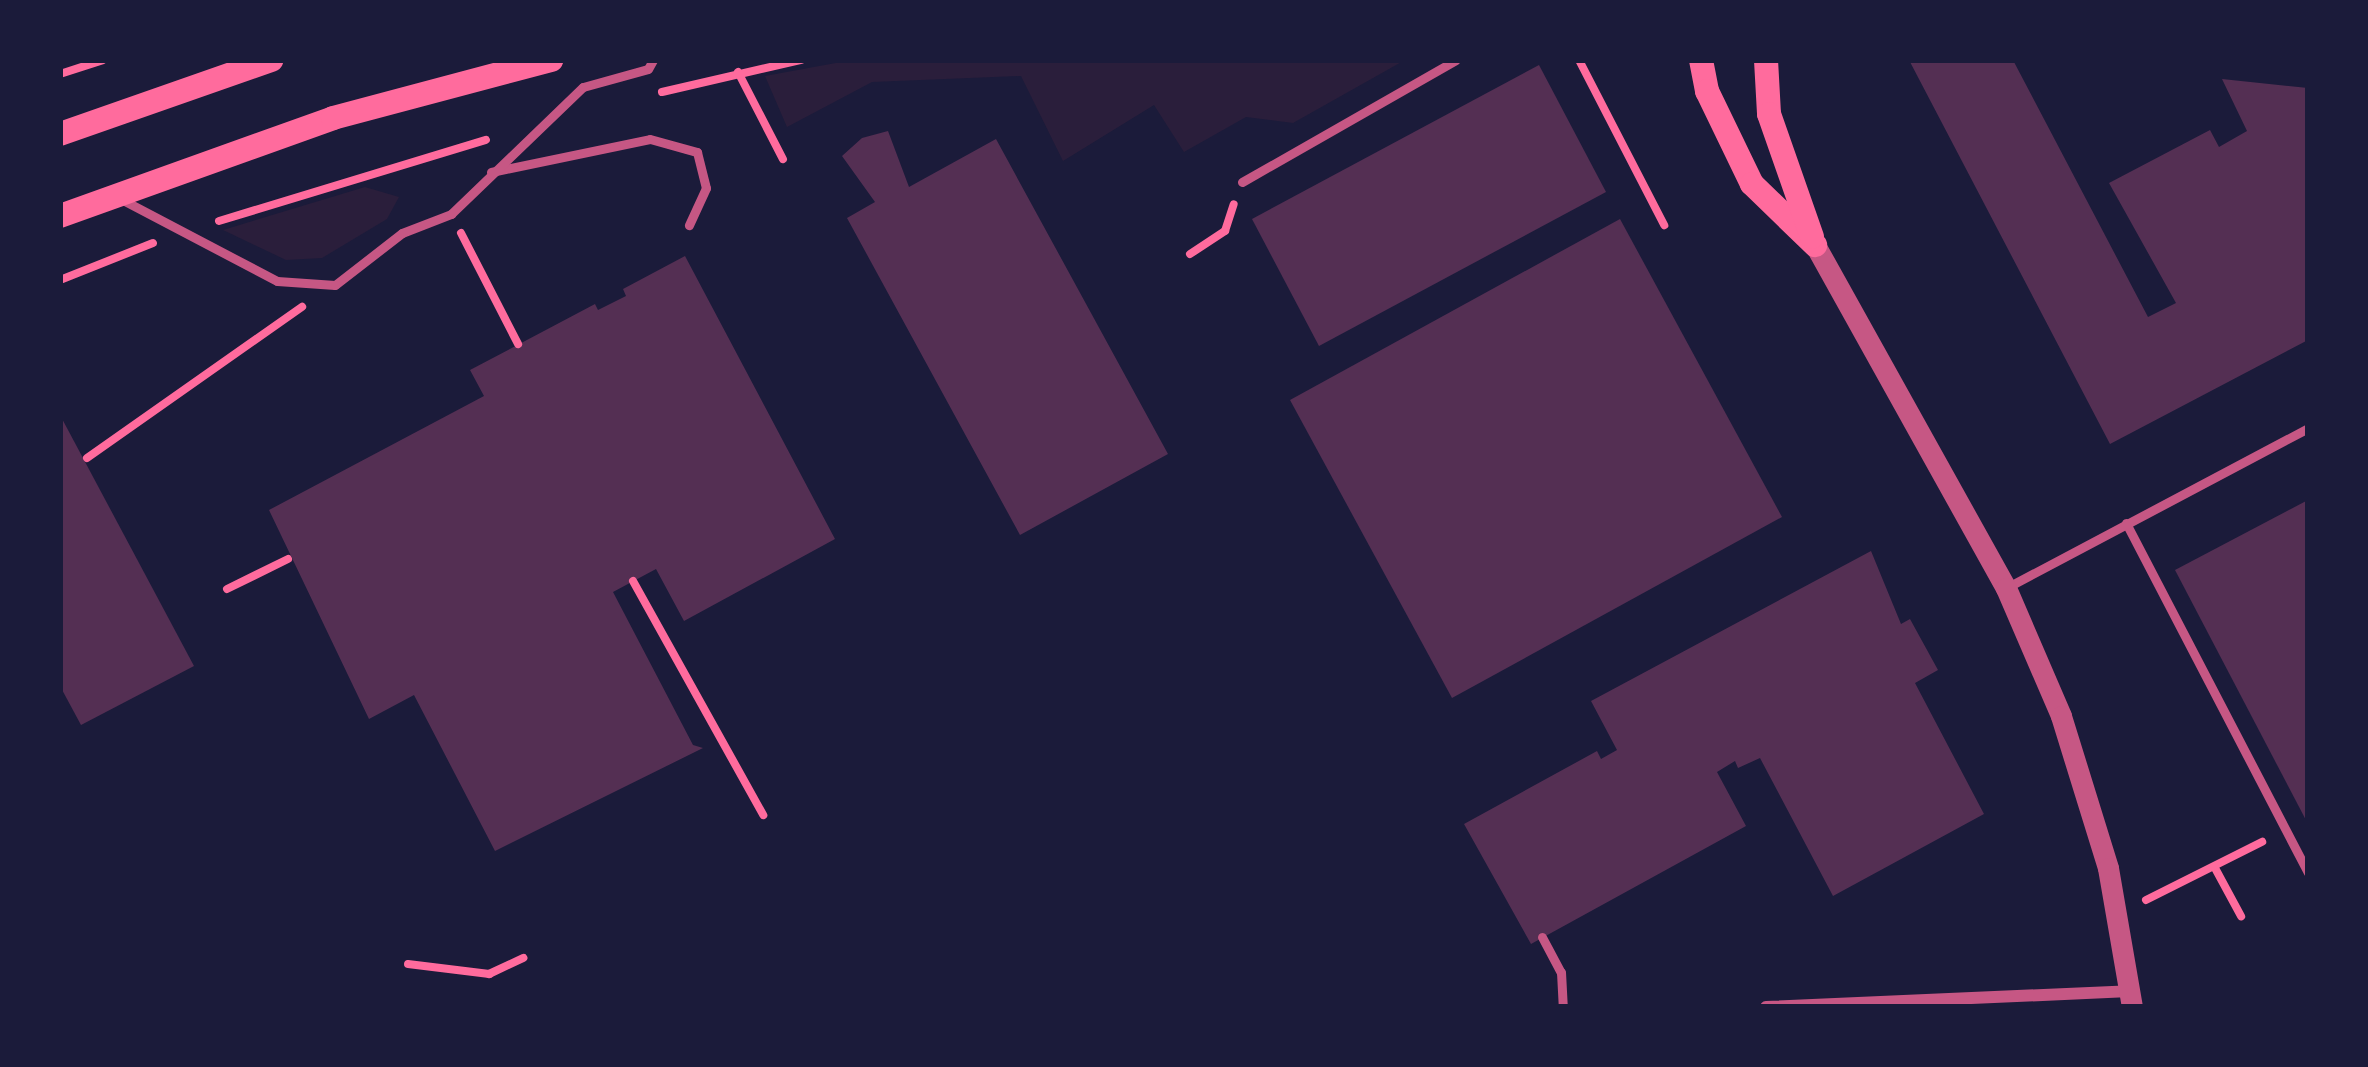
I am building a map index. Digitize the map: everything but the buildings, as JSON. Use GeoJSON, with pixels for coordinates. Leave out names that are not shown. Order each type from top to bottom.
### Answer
{"type":"FeatureCollection","features":[{"type":"Feature","properties":{"kind":"main road"},"geometry":{"type":"LineString","coordinates":[[60,134],[272,60]]}},
{"type":"Feature","properties":{"kind":"main road"},"geometry":{"type":"LineString","coordinates":[[60,216],[333,118],[551,60]]}},
{"type":"Feature","properties":{"kind":"main road"},"geometry":{"type":"LineString","coordinates":[[1701,60],[1707,91],[1752,184],[1815,245]]}},
{"type":"Feature","properties":{"kind":"main road"},"geometry":{"type":"LineString","coordinates":[[1766,60],[1769,114],[1815,245]]}},
{"type":"Feature","properties":{"kind":"street"},"geometry":{"type":"LineString","coordinates":[[1766,1007],[2131,999],[2116,913],[2060,716],[2006,588],[1815,245]]}},
{"type":"Feature","properties":{"kind":"lane"},"geometry":{"type":"LineString","coordinates":[[114,196],[277,280],[335,285],[402,232],[451,214],[537,125],[583,88],[648,69],[653,60]]}},
{"type":"Feature","properties":{"kind":"lane"},"geometry":{"type":"LineString","coordinates":[[1242,182],[1456,60]]}},
{"type":"Feature","properties":{"kind":"lane"},"geometry":{"type":"LineString","coordinates":[[491,172],[650,139],[665,143],[697,152],[706,188],[689,225]]}},
{"type":"Feature","properties":{"kind":"lane"},"geometry":{"type":"LineString","coordinates":[[2006,588],[2308,428]]}},
{"type":"Feature","properties":{"kind":"lane"},"geometry":{"type":"LineString","coordinates":[[2126,523],[2308,873]]}},
{"type":"Feature","properties":{"kind":"lane"},"geometry":{"type":"LineString","coordinates":[[1542,937],[1561,972],[1563,1007]]}},
{"type":"Feature","properties":{"kind":"path"},"geometry":{"type":"LineString","coordinates":[[60,74],[103,60]]}},
{"type":"Feature","properties":{"kind":"path"},"geometry":{"type":"LineString","coordinates":[[649,96],[801,60]]}},
{"type":"Feature","properties":{"kind":"path"},"geometry":{"type":"LineString","coordinates":[[1579,60],[1664,226]]}},
{"type":"Feature","properties":{"kind":"path"},"geometry":{"type":"LineString","coordinates":[[738,72],[782,159]]}},
{"type":"Feature","properties":{"kind":"path"},"geometry":{"type":"LineString","coordinates":[[60,280],[184,231],[537,125]]}},
{"type":"Feature","properties":{"kind":"path"},"geometry":{"type":"LineString","coordinates":[[1190,254],[1225,231],[1242,182]]}},
{"type":"Feature","properties":{"kind":"path"},"geometry":{"type":"LineString","coordinates":[[451,214],[518,344]]}},
{"type":"Feature","properties":{"kind":"path"},"geometry":{"type":"LineString","coordinates":[[87,458],[279,324]]}},
{"type":"Feature","properties":{"kind":"path"},"geometry":{"type":"LineString","coordinates":[[227,589],[288,559]]}},
{"type":"Feature","properties":{"kind":"path"},"geometry":{"type":"LineString","coordinates":[[633,581],[763,815]]}},
{"type":"Feature","properties":{"kind":"path"},"geometry":{"type":"LineString","coordinates":[[2116,913],[2215,868],[2285,829]]}},
{"type":"Feature","properties":{"kind":"path"},"geometry":{"type":"LineString","coordinates":[[2215,868],[2241,916]]}},
{"type":"Feature","properties":{"kind":"path"},"geometry":{"type":"LineString","coordinates":[[408,964],[489,974],[524,958]]}},
{"type":"Feature","properties":{"kind":"shaded area"},"geometry":{"type":"Polygon","coordinates":[[[852,60],[1405,60],[1293,123],[1246,117],[1184,152],[1154,105],[1063,161],[1021,76],[872,82],[787,127],[765,76],[852,60]]]}},
{"type":"Feature","properties":{"kind":"shaded area"},"geometry":{"type":"Polygon","coordinates":[[[365,187],[399,197],[387,219],[322,258],[286,260],[223,230],[365,187]]]}}]}
